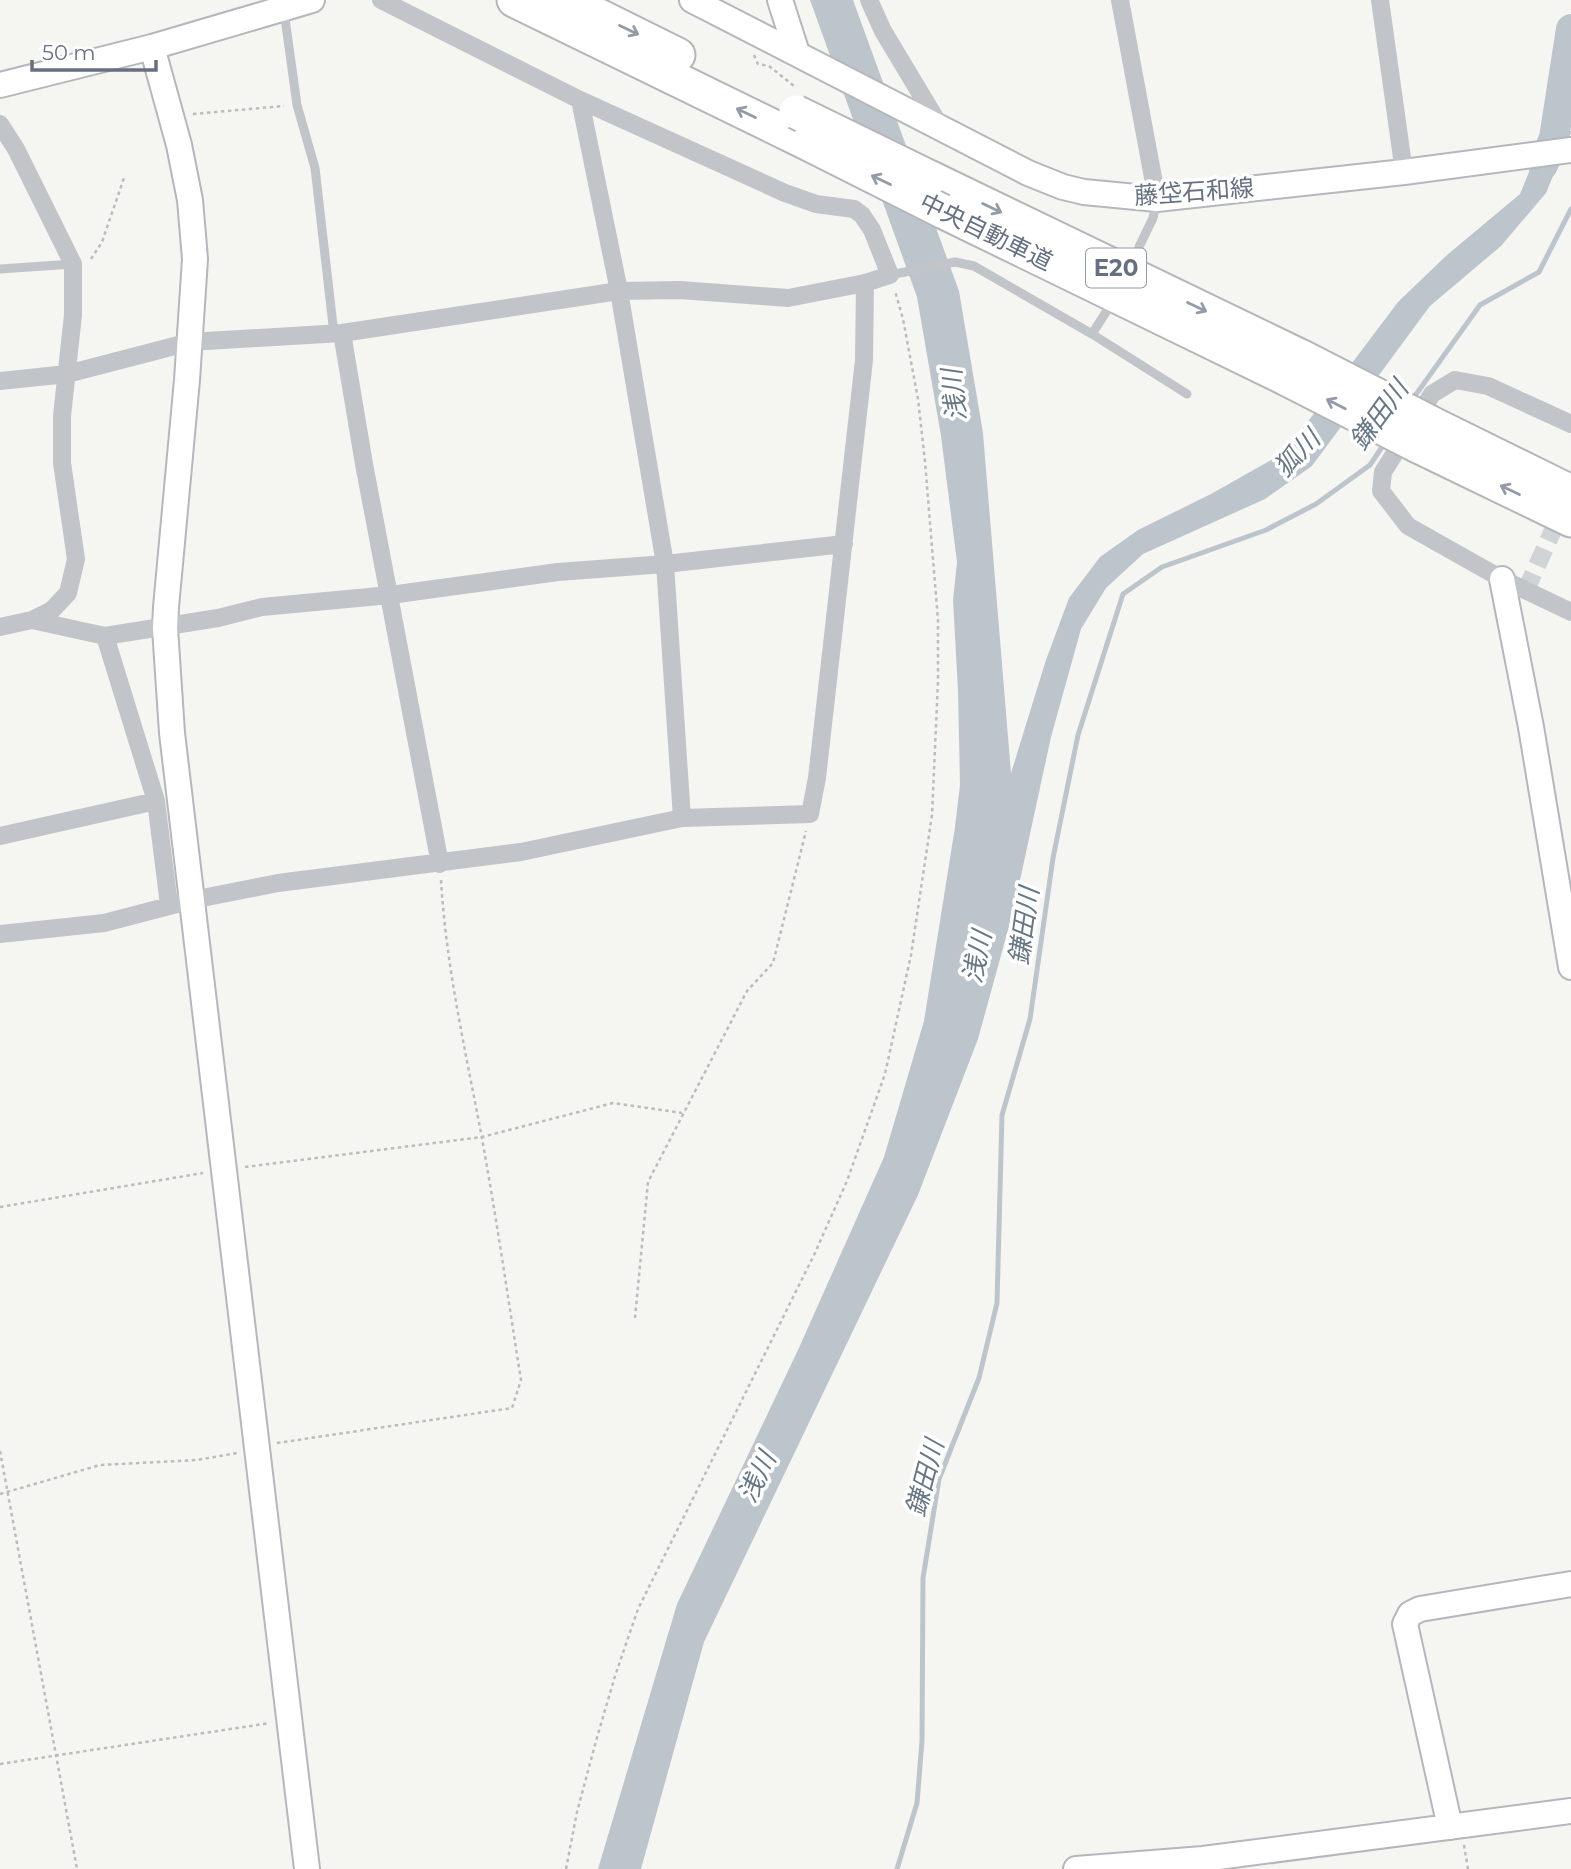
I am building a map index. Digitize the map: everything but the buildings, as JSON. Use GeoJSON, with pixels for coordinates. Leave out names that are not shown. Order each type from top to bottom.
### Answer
{"type":"FeatureCollection","features":[{"type":"Feature","properties":{"kind":"highway","name":"中央自動車道"},"geometry":{"type":"LineString","coordinates":[[514,0],[942,211],[1295,368]]}},
{"type":"Feature","properties":{"kind":"highway","name":"中央自動車道"},"geometry":{"type":"LineString","coordinates":[[567,0],[931,178],[1425,434],[1571,520]]}},
{"type":"Feature","properties":{"kind":"highway","name":"中央自動車道"},"geometry":{"type":"LineString","coordinates":[[1425,434],[1571,492]]}},
{"type":"Feature","properties":{"kind":"street"},"geometry":{"type":"LineString","coordinates":[[0,85],[152,47],[312,0]]}},
{"type":"Feature","properties":{"kind":"street"},"geometry":{"type":"LineString","coordinates":[[0,381],[67,374],[190,342],[338,333],[619,291],[680,290],[788,298],[896,274],[872,230],[862,215],[854,209],[816,204],[785,193],[580,100],[381,0]]}},
{"type":"Feature","properties":{"kind":"street","name":"藤垈石和線"},"geometry":{"type":"LineString","coordinates":[[692,0],[1011,165],[1063,187],[1108,196],[1157,199],[1404,172],[1571,150]]}},
{"type":"Feature","properties":{"kind":"street"},"geometry":{"type":"LineString","coordinates":[[780,0],[797,53]]}},
{"type":"Feature","properties":{"kind":"street"},"geometry":{"type":"LineString","coordinates":[[870,0],[883,31],[940,126]]}},
{"type":"Feature","properties":{"kind":"street"},"geometry":{"type":"LineString","coordinates":[[1121,0],[1157,199]]}},
{"type":"Feature","properties":{"kind":"street"},"geometry":{"type":"LineString","coordinates":[[1380,0],[1404,172]]}},
{"type":"Feature","properties":{"kind":"street"},"geometry":{"type":"LineString","coordinates":[[152,47],[190,200],[194,247],[190,342],[165,628],[181,902]]}},
{"type":"Feature","properties":{"kind":"street"},"geometry":{"type":"LineString","coordinates":[[580,100],[619,291],[665,564],[682,818]]}},
{"type":"Feature","properties":{"kind":"street"},"geometry":{"type":"LineString","coordinates":[[0,124],[22,160],[73,264],[73,315],[62,416],[62,463],[76,559],[68,593],[52,610],[32,620],[0,626]]}},
{"type":"Feature","properties":{"kind":"street"},"geometry":{"type":"LineString","coordinates":[[0,934],[104,923],[181,902],[278,883],[522,852],[682,818],[810,814],[817,778],[844,544],[863,360],[865,283]]}},
{"type":"Feature","properties":{"kind":"street"},"geometry":{"type":"LineString","coordinates":[[338,333],[440,864]]}},
{"type":"Feature","properties":{"kind":"street"},"geometry":{"type":"LineString","coordinates":[[1571,424],[1488,386],[1455,380],[1433,394],[1382,472],[1381,491],[1408,526],[1502,579],[1571,612]]}},
{"type":"Feature","properties":{"kind":"street"},"geometry":{"type":"LineString","coordinates":[[32,620],[105,636],[165,628],[262,607],[390,594],[558,572],[665,564],[844,544]]}},
{"type":"Feature","properties":{"kind":"street"},"geometry":{"type":"LineString","coordinates":[[1502,579],[1531,727],[1571,967]]}},
{"type":"Feature","properties":{"kind":"street"},"geometry":{"type":"LineString","coordinates":[[105,636],[156,801],[181,902],[222,1170],[307,1869]]}},
{"type":"Feature","properties":{"kind":"street"},"geometry":{"type":"LineString","coordinates":[[0,836],[156,801]]}},
{"type":"Feature","properties":{"kind":"street"},"geometry":{"type":"LineString","coordinates":[[1450,1827],[1405,1624],[1410,1614],[1420,1609],[1571,1584]]}},
{"type":"Feature","properties":{"kind":"street"},"geometry":{"type":"LineString","coordinates":[[1076,1869],[1204,1864],[1571,1811]]}},
{"type":"Feature","properties":{"kind":"lane"},"geometry":{"type":"LineString","coordinates":[[284,10],[297,105],[315,168],[338,333]]}},
{"type":"Feature","properties":{"kind":"lane"},"geometry":{"type":"LineString","coordinates":[[1139,247],[1153,218],[1157,199]]}},
{"type":"Feature","properties":{"kind":"lane"},"geometry":{"type":"LineString","coordinates":[[896,274],[955,261],[974,266],[1092,334],[1187,394]]}},
{"type":"Feature","properties":{"kind":"lane"},"geometry":{"type":"LineString","coordinates":[[0,269],[73,264]]}},
{"type":"Feature","properties":{"kind":"lane"},"geometry":{"type":"LineString","coordinates":[[1092,334],[1106,312]]}},
{"type":"Feature","properties":{"kind":"path"},"geometry":{"type":"LineString","coordinates":[[171,116],[297,105]]}},
{"type":"Feature","properties":{"kind":"path"},"geometry":{"type":"LineString","coordinates":[[73,264],[89,260],[102,242],[124,178]]}},
{"type":"Feature","properties":{"kind":"path"},"geometry":{"type":"LineString","coordinates":[[566,1869],[577,1812],[596,1741],[638,1609],[814,1255],[847,1181],[885,1074],[911,955],[932,815],[938,620],[918,399],[896,274]]}},
{"type":"Feature","properties":{"kind":"path"},"geometry":{"type":"LineString","coordinates":[[635,1318],[648,1182],[747,991],[773,963],[810,814]]}},
{"type":"Feature","properties":{"kind":"path"},"geometry":{"type":"LineString","coordinates":[[0,1494],[100,1465],[197,1460],[256,1447],[512,1408],[521,1380],[443,918],[440,864]]}},
{"type":"Feature","properties":{"kind":"path"},"geometry":{"type":"LineString","coordinates":[[0,1207],[222,1170],[482,1137],[613,1103],[682,1114]]}},
{"type":"Feature","properties":{"kind":"path"},"geometry":{"type":"LineString","coordinates":[[0,1451],[77,1869]]}},
{"type":"Feature","properties":{"kind":"path"},"geometry":{"type":"LineString","coordinates":[[0,1764],[290,1720]]}},
{"type":"Feature","properties":{"kind":"water","name":"浅川"},"geometry":{"type":"Polygon","coordinates":[[[810,0],[853,0],[959,291],[983,433],[1011,773],[1046,660],[1069,598],[1100,557],[1138,530],[1211,494],[1285,452],[1398,302],[1447,255],[1520,194],[1548,125],[1571,133],[1546,193],[1501,246],[1430,306],[1312,466],[1265,499],[1143,554],[1106,588],[1081,629],[1051,737],[1014,908],[978,1039],[918,1195],[704,1642],[641,1869],[598,1869],[677,1604],[798,1350],[884,1157],[924,1021],[960,785],[953,600],[957,562],[941,436],[917,297],[810,0]]]}},
{"type":"Feature","properties":{"kind":"waterway","name":"狐川"},"geometry":{"type":"LineString","coordinates":[[1543,165],[1554,138],[1571,29]]}},
{"type":"Feature","properties":{"kind":"waterway","name":"鎌田川"},"geometry":{"type":"LineString","coordinates":[[1412,400],[1480,305],[1539,272],[1571,209]]}},
{"type":"Feature","properties":{"kind":"waterway","name":"鎌田川"},"geometry":{"type":"LineString","coordinates":[[897,1869],[917,1803],[922,1741],[923,1578],[939,1479],[979,1378],[997,1303],[1002,1115],[1030,1019],[1053,858],[1078,735],[1123,594],[1162,567],[1266,530],[1316,504],[1370,465],[1386,441]]}},
{"type":"Feature","properties":{"kind":"tunnel"},"geometry":{"type":"LineString","coordinates":[[1526,590],[1563,508]]}}]}
